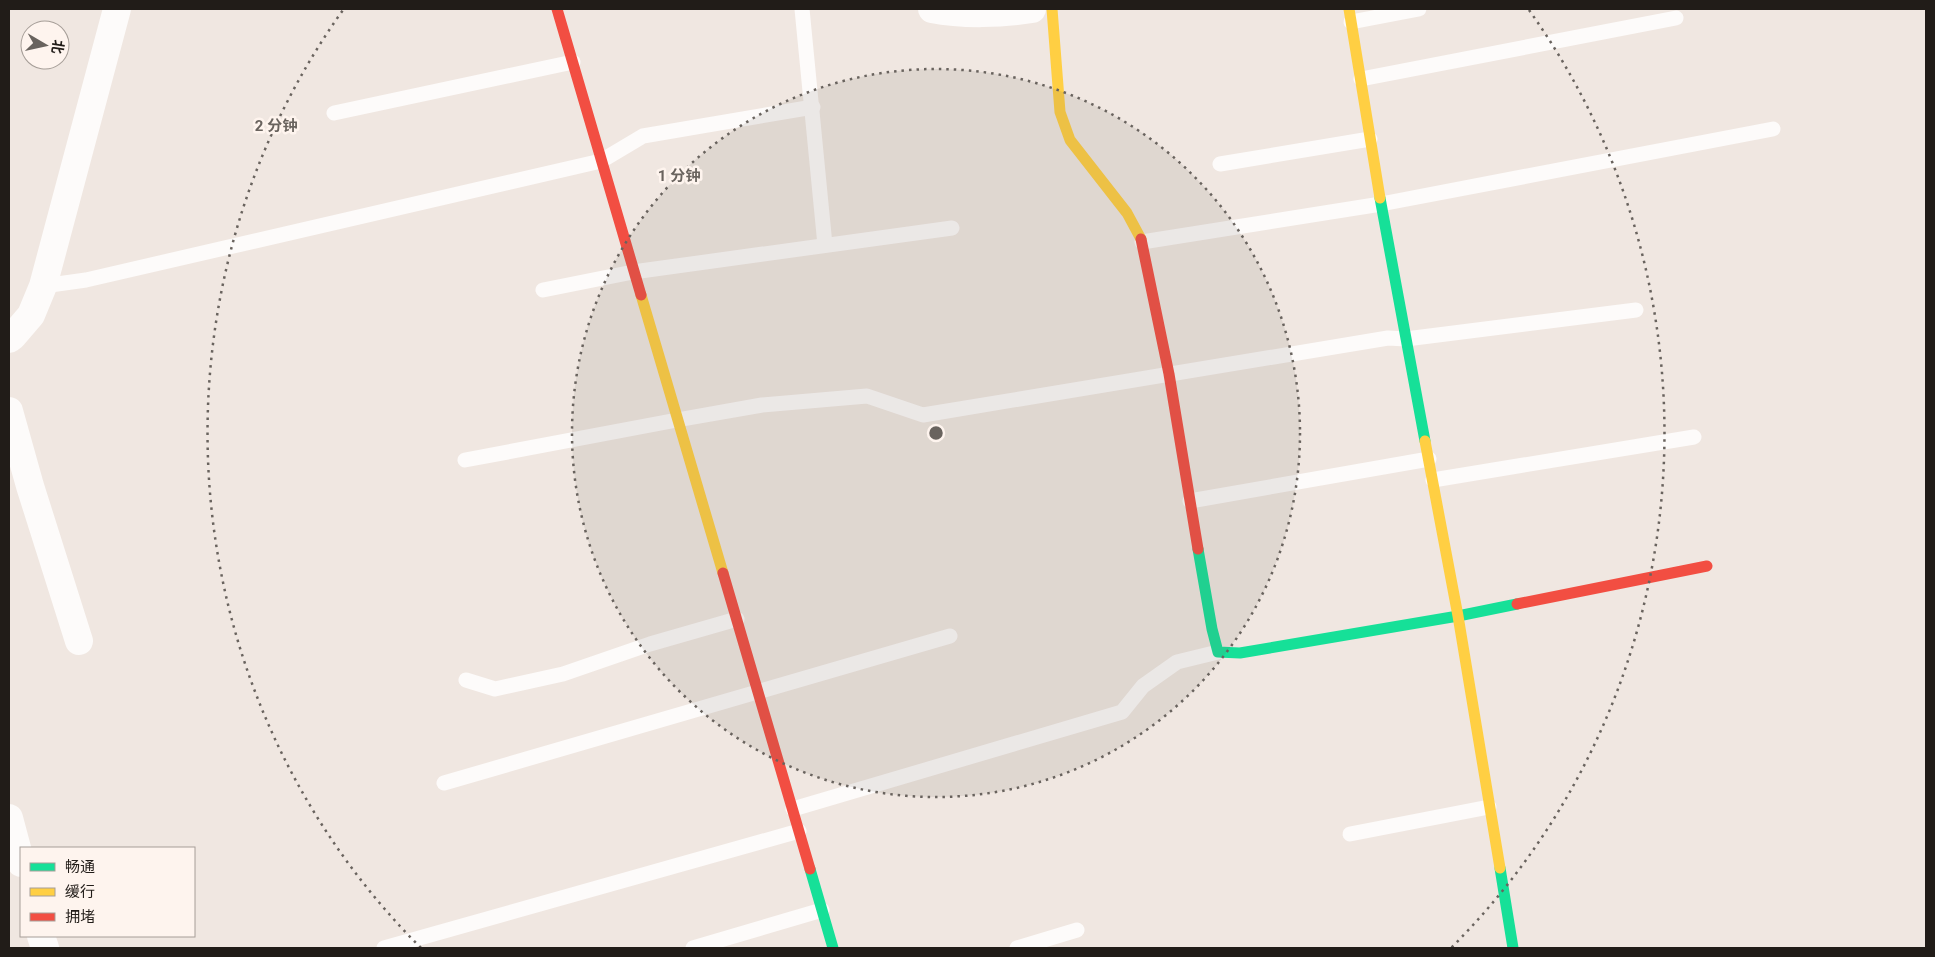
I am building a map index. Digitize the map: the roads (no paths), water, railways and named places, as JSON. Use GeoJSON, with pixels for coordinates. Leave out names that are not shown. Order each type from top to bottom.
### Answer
{"type":"FeatureCollection","features":[{"type":"Feature","properties":{"kind":"street"},"geometry":{"type":"LineString","coordinates":[[9,338],[13,336],[31,315],[43,286],[117,9]]}},
{"type":"Feature","properties":{"kind":"street"},"geometry":{"type":"LineString","coordinates":[[557,9],[633,272],[834,948]]}},
{"type":"Feature","properties":{"kind":"street"},"geometry":{"type":"LineString","coordinates":[[932,9],[950,12],[1032,9]]}},
{"type":"Feature","properties":{"kind":"street"},"geometry":{"type":"LineString","coordinates":[[1052,9],[1060,112],[1070,140],[1127,213],[1142,242],[1169,374],[1212,629],[1218,652],[1240,653],[1458,616],[1707,566]]}},
{"type":"Feature","properties":{"kind":"street"},"geometry":{"type":"LineString","coordinates":[[1350,15],[1381,204],[1458,616],[1513,948]]}},
{"type":"Feature","properties":{"kind":"street"},"geometry":{"type":"LineString","coordinates":[[9,410],[30,486],[79,641]]}},
{"type":"Feature","properties":{"kind":"street"},"geometry":{"type":"LineString","coordinates":[[9,818],[20,859]]}},
{"type":"Feature","properties":{"kind":"lane"},"geometry":{"type":"LineString","coordinates":[[802,9],[825,245]]}},
{"type":"Feature","properties":{"kind":"lane"},"geometry":{"type":"LineString","coordinates":[[1350,15],[1419,9]]}},
{"type":"Feature","properties":{"kind":"lane"},"geometry":{"type":"LineString","coordinates":[[1361,79],[1676,18]]}},
{"type":"Feature","properties":{"kind":"lane"},"geometry":{"type":"LineString","coordinates":[[334,113],[573,62]]}},
{"type":"Feature","properties":{"kind":"lane"},"geometry":{"type":"LineString","coordinates":[[43,286],[86,280],[601,161],[643,136],[813,107]]}},
{"type":"Feature","properties":{"kind":"lane"},"geometry":{"type":"LineString","coordinates":[[1142,242],[1381,204],[1773,129]]}},
{"type":"Feature","properties":{"kind":"lane"},"geometry":{"type":"LineString","coordinates":[[1220,164],[1370,139]]}},
{"type":"Feature","properties":{"kind":"lane"},"geometry":{"type":"LineString","coordinates":[[542,290],[633,272],[952,228]]}},
{"type":"Feature","properties":{"kind":"lane"},"geometry":{"type":"LineString","coordinates":[[465,460],[762,405],[867,396],[923,414],[1388,338],[1406,339],[1636,310]]}},
{"type":"Feature","properties":{"kind":"lane"},"geometry":{"type":"LineString","coordinates":[[1433,480],[1694,437]]}},
{"type":"Feature","properties":{"kind":"lane"},"geometry":{"type":"LineString","coordinates":[[1190,501],[1429,459]]}},
{"type":"Feature","properties":{"kind":"lane"},"geometry":{"type":"LineString","coordinates":[[466,680],[495,689],[564,674],[650,644],[737,620]]}},
{"type":"Feature","properties":{"kind":"lane"},"geometry":{"type":"LineString","coordinates":[[444,783],[950,636]]}},
{"type":"Feature","properties":{"kind":"lane"},"geometry":{"type":"LineString","coordinates":[[793,809],[1122,712],[1143,686],[1177,662],[1218,652]]}},
{"type":"Feature","properties":{"kind":"lane"},"geometry":{"type":"LineString","coordinates":[[1350,834],[1489,807]]}},
{"type":"Feature","properties":{"kind":"lane"},"geometry":{"type":"LineString","coordinates":[[384,948],[799,831]]}},
{"type":"Feature","properties":{"kind":"lane"},"geometry":{"type":"LineString","coordinates":[[693,948],[822,910]]}},
{"type":"Feature","properties":{"kind":"lane"},"geometry":{"type":"LineString","coordinates":[[1017,948],[1078,930]]}}]}
